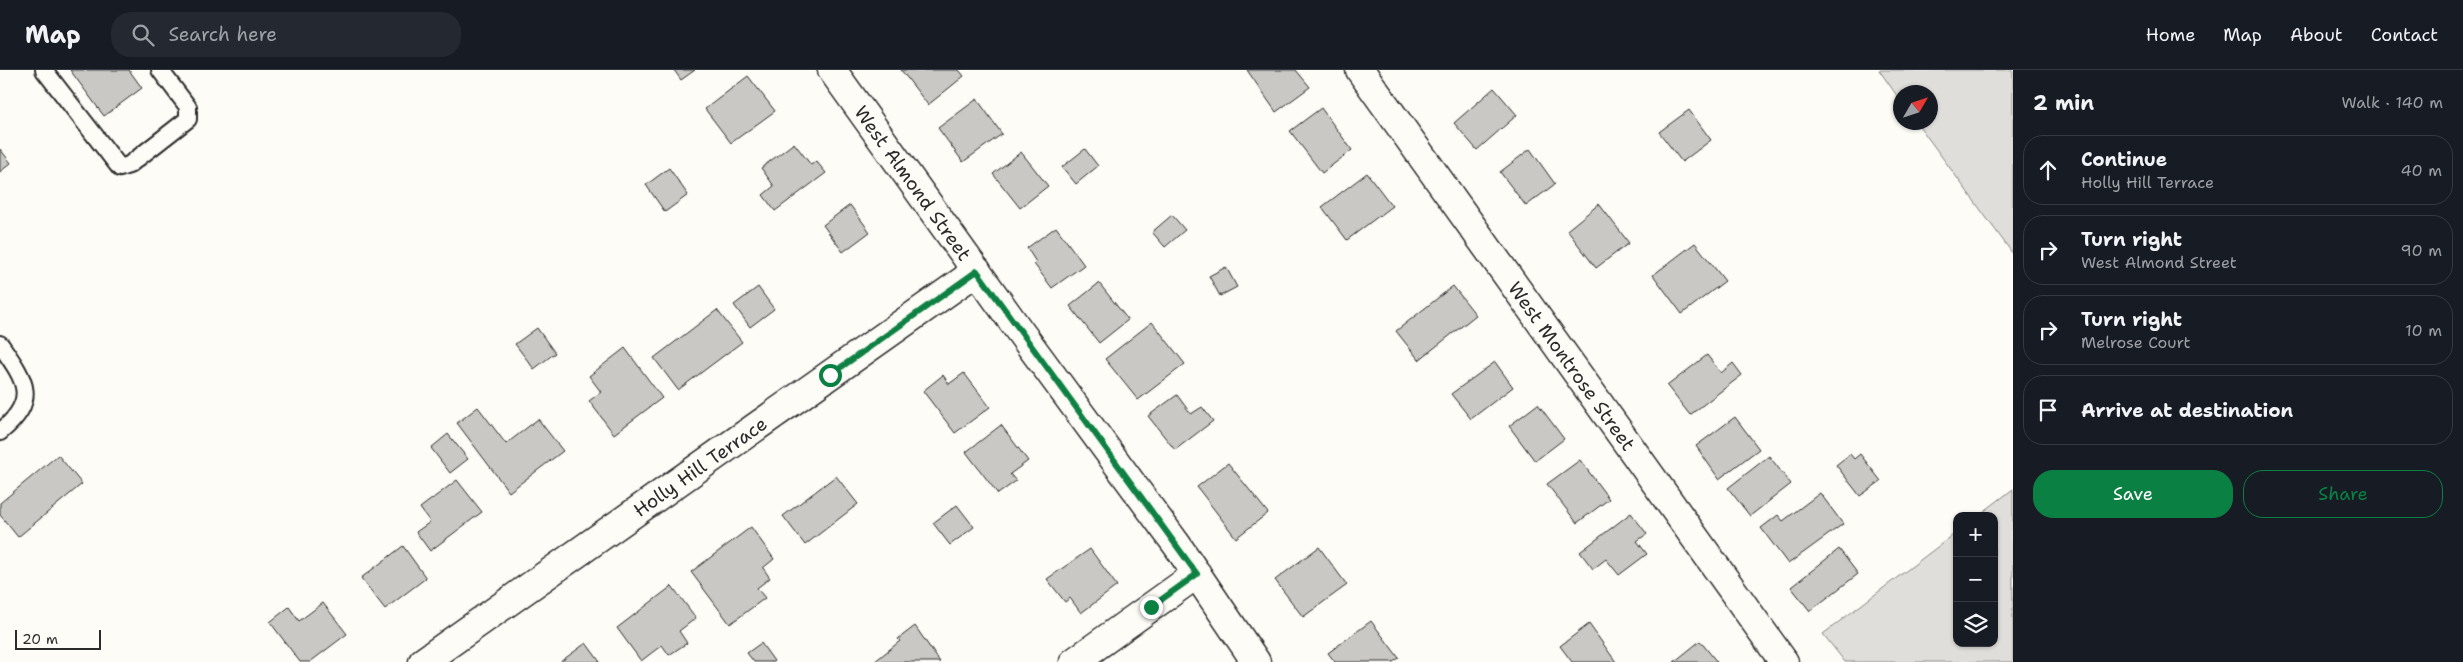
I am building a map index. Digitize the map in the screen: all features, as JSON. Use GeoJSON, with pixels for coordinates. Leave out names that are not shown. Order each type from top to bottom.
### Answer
{"type":"FeatureCollection","features":[{"type":"Feature","properties":{"kind":"street","name":"West Almond Street"},"geometry":{"type":"LineString","coordinates":[[832,70],[1197,574],[1256,662]]}},
{"type":"Feature","properties":{"kind":"street","name":"West Montrose Street"},"geometry":{"type":"LineString","coordinates":[[1360,70],[1784,662]]}},
{"type":"Feature","properties":{"kind":"street","name":"Holly Hill Terrace"},"geometry":{"type":"LineString","coordinates":[[423,662],[977,271]]}},
{"type":"Feature","properties":{"kind":"street"},"geometry":{"type":"LineString","coordinates":[[1074,662],[1197,574]]}},
{"type":"Feature","properties":{"kind":"lane"},"geometry":{"type":"LineString","coordinates":[[44,70],[120,168],[129,165],[188,119],[188,107],[160,70]]}},
{"type":"Feature","properties":{"kind":"lane"},"geometry":{"type":"LineString","coordinates":[[0,344],[18,370],[23,383],[25,402],[13,421],[0,432]]}},
{"type":"Feature","properties":{"kind":"shaded area"},"geometry":{"type":"Polygon","coordinates":[[[1879,70],[2013,70],[2013,254],[1922,130],[1938,130],[1938,85],[1893,85],[1893,90],[1879,70]]]}},
{"type":"Feature","properties":{"kind":"shaded area"},"geometry":{"type":"Polygon","coordinates":[[[2013,489],[2013,662],[1845,662],[1823,634],[1953,535],[1953,647],[1998,647],[1998,512],[1983,512],[2013,489]]]}},
{"type":"Feature","properties":{"kind":"building"},"geometry":{"type":"Polygon","coordinates":[[[70,70],[129,70],[142,88],[104,116],[70,70]]]}},
{"type":"Feature","properties":{"kind":"building"},"geometry":{"type":"Polygon","coordinates":[[[674,70],[695,70],[681,80],[674,70]]]}},
{"type":"Feature","properties":{"kind":"building"},"geometry":{"type":"Polygon","coordinates":[[[901,70],[959,70],[964,76],[928,105],[901,70]]]}},
{"type":"Feature","properties":{"kind":"building"},"geometry":{"type":"Polygon","coordinates":[[[1247,70],[1296,70],[1310,87],[1276,112],[1247,70]]]}},
{"type":"Feature","properties":{"kind":"building"},"geometry":{"type":"Polygon","coordinates":[[[748,76],[775,111],[731,143],[705,109],[748,76]]]}},
{"type":"Feature","properties":{"kind":"building"},"geometry":{"type":"Polygon","coordinates":[[[1494,88],[1517,115],[1477,150],[1454,123],[1494,88]]]}},
{"type":"Feature","properties":{"kind":"building"},"geometry":{"type":"Polygon","coordinates":[[[977,99],[1002,134],[963,162],[938,128],[977,99]]]}},
{"type":"Feature","properties":{"kind":"building"},"geometry":{"type":"Polygon","coordinates":[[[1321,108],[1352,150],[1322,173],[1290,131],[1321,108]]]}},
{"type":"Feature","properties":{"kind":"building"},"geometry":{"type":"Polygon","coordinates":[[[1689,110],[1711,140],[1682,162],[1659,132],[1689,110]]]}},
{"type":"Feature","properties":{"kind":"building"},"geometry":{"type":"Polygon","coordinates":[[[794,143],[811,165],[816,161],[826,173],[775,211],[763,195],[774,186],[761,168],[794,143]]]}},
{"type":"Feature","properties":{"kind":"building"},"geometry":{"type":"Polygon","coordinates":[[[0,149],[11,163],[0,172],[0,149]]]}},
{"type":"Feature","properties":{"kind":"building"},"geometry":{"type":"Polygon","coordinates":[[[1085,149],[1098,166],[1076,184],[1062,167],[1085,149]]]}},
{"type":"Feature","properties":{"kind":"building"},"geometry":{"type":"Polygon","coordinates":[[[1530,149],[1555,184],[1526,206],[1500,172],[1530,149]]]}},
{"type":"Feature","properties":{"kind":"building"},"geometry":{"type":"Polygon","coordinates":[[[1021,152],[1048,186],[1020,208],[993,174],[1021,152]]]}},
{"type":"Feature","properties":{"kind":"building"},"geometry":{"type":"Polygon","coordinates":[[[669,168],[688,195],[665,212],[646,185],[669,168]]]}},
{"type":"Feature","properties":{"kind":"building"},"geometry":{"type":"Polygon","coordinates":[[[1367,173],[1392,206],[1347,240],[1322,207],[1367,173]]]}},
{"type":"Feature","properties":{"kind":"building"},"geometry":{"type":"Polygon","coordinates":[[[1599,204],[1629,243],[1596,268],[1567,230],[1599,204]]]}},
{"type":"Feature","properties":{"kind":"building"},"geometry":{"type":"Polygon","coordinates":[[[850,205],[870,232],[843,252],[823,225],[850,205]]]}},
{"type":"Feature","properties":{"kind":"building"},"geometry":{"type":"Polygon","coordinates":[[[1172,215],[1185,230],[1165,247],[1152,232],[1172,215]]]}},
{"type":"Feature","properties":{"kind":"building"},"geometry":{"type":"Polygon","coordinates":[[[1056,227],[1084,265],[1052,288],[1034,264],[1036,262],[1027,248],[1056,227]]]}},
{"type":"Feature","properties":{"kind":"building"},"geometry":{"type":"Polygon","coordinates":[[[1695,243],[1725,281],[1682,314],[1653,275],[1695,243]]]}},
{"type":"Feature","properties":{"kind":"building"},"geometry":{"type":"Polygon","coordinates":[[[1226,267],[1237,287],[1220,296],[1209,276],[1226,267]]]}},
{"type":"Feature","properties":{"kind":"building"},"geometry":{"type":"Polygon","coordinates":[[[1099,283],[1128,320],[1099,343],[1070,306],[1099,283]]]}},
{"type":"Feature","properties":{"kind":"building"},"geometry":{"type":"Polygon","coordinates":[[[1453,286],[1476,315],[1419,360],[1396,331],[1453,286]]]}},
{"type":"Feature","properties":{"kind":"building"},"geometry":{"type":"Polygon","coordinates":[[[758,287],[774,309],[750,327],[734,305],[758,287]]]}},
{"type":"Feature","properties":{"kind":"building"},"geometry":{"type":"Polygon","coordinates":[[[717,310],[742,342],[678,390],[654,358],[717,310]]]}},
{"type":"Feature","properties":{"kind":"building"},"geometry":{"type":"Polygon","coordinates":[[[1152,322],[1185,364],[1138,400],[1105,359],[1152,322]]]}},
{"type":"Feature","properties":{"kind":"building"},"geometry":{"type":"Polygon","coordinates":[[[537,328],[555,353],[534,369],[515,344],[537,328]]]}},
{"type":"Feature","properties":{"kind":"building"},"geometry":{"type":"Polygon","coordinates":[[[625,348],[662,398],[614,434],[589,401],[601,392],[589,376],[625,348]]]}},
{"type":"Feature","properties":{"kind":"building"},"geometry":{"type":"Polygon","coordinates":[[[1707,355],[1721,373],[1733,363],[1742,375],[1690,415],[1667,386],[1707,355]]]}},
{"type":"Feature","properties":{"kind":"building"},"geometry":{"type":"Polygon","coordinates":[[[1495,362],[1513,387],[1471,419],[1451,394],[1495,362]]]}},
{"type":"Feature","properties":{"kind":"building"},"geometry":{"type":"Polygon","coordinates":[[[964,373],[990,407],[955,433],[923,391],[943,375],[949,384],[964,373]]]}},
{"type":"Feature","properties":{"kind":"building"},"geometry":{"type":"Polygon","coordinates":[[[1177,395],[1191,414],[1202,407],[1213,421],[1175,450],[1148,416],[1177,395]]]}},
{"type":"Feature","properties":{"kind":"building"},"geometry":{"type":"Polygon","coordinates":[[[1538,404],[1564,439],[1535,461],[1509,426],[1538,404]]]}},
{"type":"Feature","properties":{"kind":"building"},"geometry":{"type":"Polygon","coordinates":[[[478,407],[506,444],[538,419],[563,451],[509,492],[457,423],[478,407]]]}},
{"type":"Feature","properties":{"kind":"building"},"geometry":{"type":"Polygon","coordinates":[[[1735,417],[1759,449],[1719,479],[1696,446],[1735,417]]]}},
{"type":"Feature","properties":{"kind":"building"},"geometry":{"type":"Polygon","coordinates":[[[1001,425],[1028,461],[1010,474],[1016,481],[998,494],[966,452],[1001,425]]]}},
{"type":"Feature","properties":{"kind":"building"},"geometry":{"type":"Polygon","coordinates":[[[448,434],[468,459],[450,473],[431,448],[448,434]]]}},
{"type":"Feature","properties":{"kind":"building"},"geometry":{"type":"Polygon","coordinates":[[[1850,454],[1854,459],[1860,454],[1881,481],[1860,496],[1836,465],[1850,454]]]}},
{"type":"Feature","properties":{"kind":"building"},"geometry":{"type":"Polygon","coordinates":[[[58,455],[82,484],[18,537],[0,515],[0,503],[58,455]]]}},
{"type":"Feature","properties":{"kind":"building"},"geometry":{"type":"Polygon","coordinates":[[[1769,456],[1791,484],[1750,516],[1728,488],[1769,456]]]}},
{"type":"Feature","properties":{"kind":"building"},"geometry":{"type":"Polygon","coordinates":[[[1580,460],[1609,499],[1577,523],[1547,484],[1580,460]]]}},
{"type":"Feature","properties":{"kind":"building"},"geometry":{"type":"Polygon","coordinates":[[[1228,463],[1268,513],[1236,538],[1197,487],[1228,463]]]}},
{"type":"Feature","properties":{"kind":"building"},"geometry":{"type":"Polygon","coordinates":[[[836,476],[858,504],[805,545],[783,516],[836,476]]]}},
{"type":"Feature","properties":{"kind":"building"},"geometry":{"type":"Polygon","coordinates":[[[457,480],[482,512],[430,551],[416,532],[430,522],[420,508],[457,480]]]}},
{"type":"Feature","properties":{"kind":"building"},"geometry":{"type":"Polygon","coordinates":[[[1820,493],[1843,524],[1788,564],[1761,528],[1778,515],[1783,521],[1820,493]]]}},
{"type":"Feature","properties":{"kind":"building"},"geometry":{"type":"Polygon","coordinates":[[[957,505],[974,527],[950,545],[933,523],[957,505]]]}},
{"type":"Feature","properties":{"kind":"building"},"geometry":{"type":"Polygon","coordinates":[[[1631,513],[1647,534],[1637,541],[1647,554],[1619,575],[1606,559],[1593,569],[1580,552],[1631,513]]]}},
{"type":"Feature","properties":{"kind":"building"},"geometry":{"type":"Polygon","coordinates":[[[751,527],[774,559],[763,568],[770,578],[757,588],[765,598],[730,624],[691,572],[751,527]]]}},
{"type":"Feature","properties":{"kind":"building"},"geometry":{"type":"Polygon","coordinates":[[[403,546],[426,578],[385,609],[361,578],[403,546]]]}},
{"type":"Feature","properties":{"kind":"building"},"geometry":{"type":"Polygon","coordinates":[[[1319,547],[1347,585],[1303,617],[1275,580],[1319,547]]]}},
{"type":"Feature","properties":{"kind":"building"},"geometry":{"type":"Polygon","coordinates":[[[1090,549],[1117,586],[1081,613],[1070,598],[1065,602],[1047,579],[1090,549]]]}},
{"type":"Feature","properties":{"kind":"building"},"geometry":{"type":"Polygon","coordinates":[[[1839,549],[1858,574],[1810,611],[1791,587],[1839,549]]]}},
{"type":"Feature","properties":{"kind":"building"},"geometry":{"type":"Polygon","coordinates":[[[672,586],[696,618],[679,631],[687,643],[669,655],[662,645],[641,661],[617,628],[672,586]]]}},
{"type":"Feature","properties":{"kind":"building"},"geometry":{"type":"Polygon","coordinates":[[[323,603],[347,634],[310,662],[300,662],[270,622],[289,607],[299,621],[323,603]]]}},
{"type":"Feature","properties":{"kind":"building"},"geometry":{"type":"Polygon","coordinates":[[[1371,621],[1399,658],[1393,662],[1335,662],[1328,653],[1371,621]]]}},
{"type":"Feature","properties":{"kind":"building"},"geometry":{"type":"Polygon","coordinates":[[[1589,624],[1616,662],[1572,662],[1560,646],[1589,624]]]}},
{"type":"Feature","properties":{"kind":"building"},"geometry":{"type":"Polygon","coordinates":[[[915,626],[940,662],[874,662],[900,641],[898,639],[915,626]]]}},
{"type":"Feature","properties":{"kind":"building"},"geometry":{"type":"Polygon","coordinates":[[[1700,641],[1717,662],[1674,662],[1700,641]]]}},
{"type":"Feature","properties":{"kind":"building"},"geometry":{"type":"Polygon","coordinates":[[[586,643],[600,662],[560,662],[586,643]]]}},
{"type":"Feature","properties":{"kind":"building"},"geometry":{"type":"Polygon","coordinates":[[[761,643],[773,662],[754,662],[747,653],[761,643]]]}},
{"type":"Feature","properties":{"kind":"route"},"geometry":{"type":"LineString","coordinates":[[830,375],[977,271],[1093,428],[1197,574],[1151,607]]}}]}
